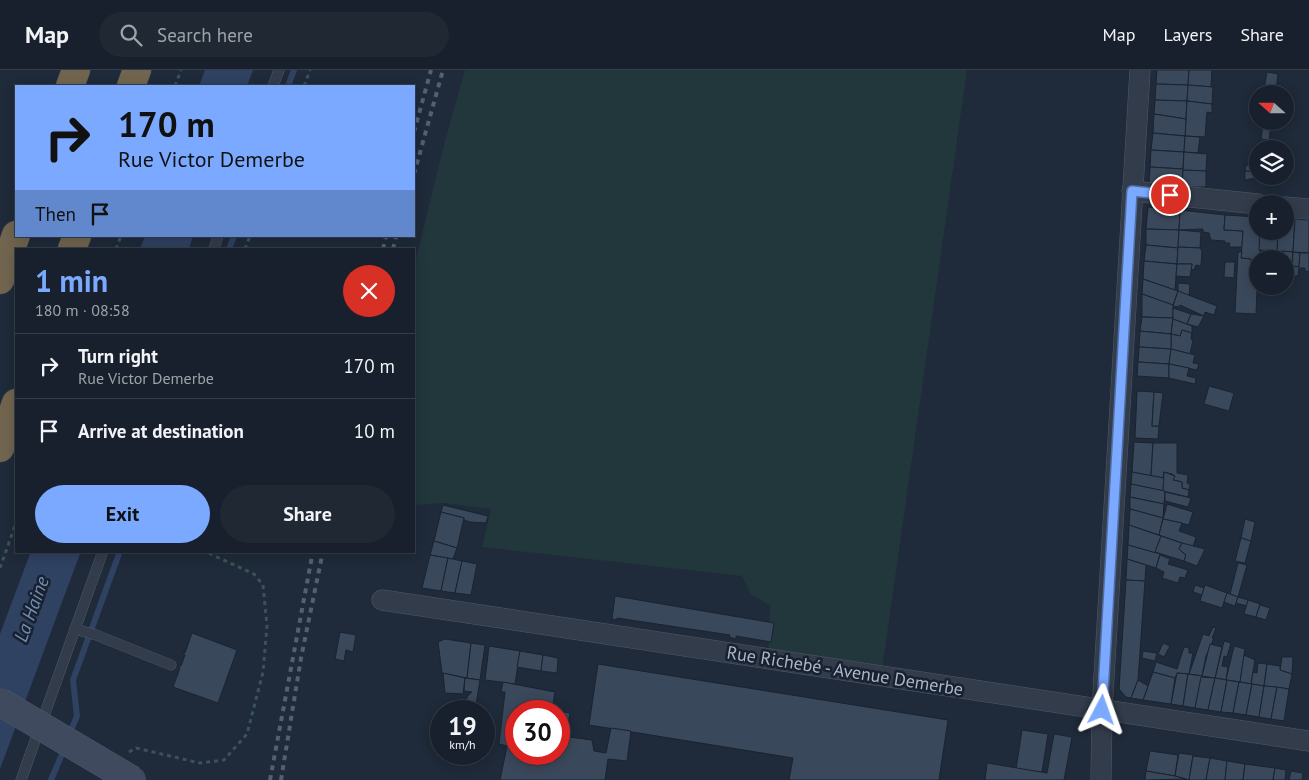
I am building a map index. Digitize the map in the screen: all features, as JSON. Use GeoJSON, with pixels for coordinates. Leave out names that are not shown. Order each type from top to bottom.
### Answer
{"type":"FeatureCollection","features":[{"type":"Feature","properties":{"kind":"highway"},"geometry":{"type":"LineString","coordinates":[[70,85],[76,70]]}},
{"type":"Feature","properties":{"kind":"highway"},"geometry":{"type":"LineString","coordinates":[[131,85],[137,70]]}},
{"type":"Feature","properties":{"kind":"highway"},"geometry":{"type":"LineString","coordinates":[[0,280],[15,237]]}},
{"type":"Feature","properties":{"kind":"highway"},"geometry":{"type":"LineString","coordinates":[[0,448],[15,406]]}},
{"type":"Feature","properties":{"kind":"main road"},"geometry":{"type":"LineString","coordinates":[[0,702],[126,768]]}},
{"type":"Feature","properties":{"kind":"street"},"geometry":{"type":"LineString","coordinates":[[1101,780],[1102,710],[1140,70]]}},
{"type":"Feature","properties":{"kind":"street"},"geometry":{"type":"LineString","coordinates":[[1132,191],[1249,203]]}},
{"type":"Feature","properties":{"kind":"street"},"geometry":{"type":"LineString","coordinates":[[1294,208],[1309,209]]}},
{"type":"Feature","properties":{"kind":"street","name":"Rue Richebé - Avenue Demerbe"},"geometry":{"type":"LineString","coordinates":[[382,600],[1309,742]]}},
{"type":"Feature","properties":{"kind":"lane"},"geometry":{"type":"LineString","coordinates":[[273,85],[279,70]]}},
{"type":"Feature","properties":{"kind":"lane"},"geometry":{"type":"LineString","coordinates":[[21,780],[103,553]]}},
{"type":"Feature","properties":{"kind":"lane"},"geometry":{"type":"LineString","coordinates":[[75,629],[96,635],[171,665]]}},
{"type":"Feature","properties":{"kind":"path"},"geometry":{"type":"LineString","coordinates":[[175,85],[181,70]]}},
{"type":"Feature","properties":{"kind":"path"},"geometry":{"type":"LineString","coordinates":[[304,85],[310,70]]}},
{"type":"Feature","properties":{"kind":"path"},"geometry":{"type":"LineString","coordinates":[[0,568],[15,526]]}},
{"type":"Feature","properties":{"kind":"path"},"geometry":{"type":"LineString","coordinates":[[126,768],[136,748],[200,763],[224,760],[247,734],[263,672],[267,626],[263,585],[254,574],[208,553]]}},
{"type":"Feature","properties":{"kind":"green space"},"geometry":{"type":"Polygon","coordinates":[[[465,70],[967,70],[881,677],[768,659],[770,605],[751,595],[742,576],[482,547],[491,509],[444,503],[415,505],[415,264],[443,148],[465,70]]]}},
{"type":"Feature","properties":{"kind":"water"},"geometry":{"type":"Polygon","coordinates":[[[205,70],[253,70],[247,85],[199,85],[205,70]]]}},
{"type":"Feature","properties":{"kind":"water"},"geometry":{"type":"Polygon","coordinates":[[[145,237],[193,237],[189,248],[140,248],[145,237]]]}},
{"type":"Feature","properties":{"kind":"water","name":"La Haine"},"geometry":{"type":"Polygon","coordinates":[[[30,553],[80,553],[0,769],[0,634],[30,553]]]}},
{"type":"Feature","properties":{"kind":"building"},"geometry":{"type":"Polygon","coordinates":[[[1157,70],[1189,70],[1188,85],[1156,84],[1157,70]]]}},
{"type":"Feature","properties":{"kind":"building"},"geometry":{"type":"Polygon","coordinates":[[[1189,70],[1212,70],[1211,87],[1188,85],[1189,70]]]}},
{"type":"Feature","properties":{"kind":"building"},"geometry":{"type":"Polygon","coordinates":[[[1267,72],[1278,74],[1277,85],[1265,85],[1267,72]]]}},
{"type":"Feature","properties":{"kind":"building"},"geometry":{"type":"Polygon","coordinates":[[[1156,84],[1188,85],[1187,101],[1155,100],[1156,84]]]}},
{"type":"Feature","properties":{"kind":"building"},"geometry":{"type":"Polygon","coordinates":[[[1188,85],[1213,87],[1212,104],[1187,101],[1188,85]]]}},
{"type":"Feature","properties":{"kind":"building"},"geometry":{"type":"Polygon","coordinates":[[[1155,100],[1187,101],[1186,119],[1154,114],[1155,100]]]}},
{"type":"Feature","properties":{"kind":"building"},"geometry":{"type":"Polygon","coordinates":[[[1187,101],[1212,104],[1212,113],[1207,112],[1205,137],[1185,136],[1187,101]]]}},
{"type":"Feature","properties":{"kind":"building"},"geometry":{"type":"Polygon","coordinates":[[[1154,114],[1186,119],[1185,136],[1153,133],[1154,114]]]}},
{"type":"Feature","properties":{"kind":"building"},"geometry":{"type":"Polygon","coordinates":[[[1262,130],[1270,130],[1269,140],[1261,139],[1262,130]]]}},
{"type":"Feature","properties":{"kind":"building"},"geometry":{"type":"Polygon","coordinates":[[[1153,133],[1185,136],[1184,152],[1151,150],[1153,133]]]}},
{"type":"Feature","properties":{"kind":"building"},"geometry":{"type":"Polygon","coordinates":[[[1185,136],[1200,137],[1198,153],[1184,152],[1185,136]]]}},
{"type":"Feature","properties":{"kind":"building"},"geometry":{"type":"Polygon","coordinates":[[[1151,150],[1184,152],[1183,169],[1150,167],[1151,150]]]}},
{"type":"Feature","properties":{"kind":"building"},"geometry":{"type":"Polygon","coordinates":[[[1184,152],[1207,154],[1206,171],[1183,170],[1184,152]]]}},
{"type":"Feature","properties":{"kind":"building"},"geometry":{"type":"Polygon","coordinates":[[[1246,165],[1249,165],[1249,171],[1245,171],[1246,165]]]}},
{"type":"Feature","properties":{"kind":"building"},"geometry":{"type":"Polygon","coordinates":[[[1150,167],[1183,169],[1182,187],[1149,185],[1150,167]]]}},
{"type":"Feature","properties":{"kind":"building"},"geometry":{"type":"Polygon","coordinates":[[[1183,170],[1206,171],[1206,187],[1182,187],[1183,170]]]}},
{"type":"Feature","properties":{"kind":"building"},"geometry":{"type":"Polygon","coordinates":[[[1245,171],[1249,171],[1249,179],[1245,180],[1245,171]]]}},
{"type":"Feature","properties":{"kind":"building"},"geometry":{"type":"Polygon","coordinates":[[[1148,207],[1180,210],[1179,230],[1146,229],[1148,207]]]}},
{"type":"Feature","properties":{"kind":"building"},"geometry":{"type":"Polygon","coordinates":[[[1180,210],[1225,215],[1224,230],[1243,231],[1242,247],[1229,247],[1230,243],[1225,243],[1225,241],[1211,240],[1209,233],[1203,232],[1203,229],[1179,230],[1180,210]]]}},
{"type":"Feature","properties":{"kind":"building"},"geometry":{"type":"Polygon","coordinates":[[[1225,215],[1249,216],[1249,240],[1259,240],[1260,250],[1249,250],[1249,259],[1241,258],[1243,231],[1224,230],[1225,215]]]}},
{"type":"Feature","properties":{"kind":"building"},"geometry":{"type":"Polygon","coordinates":[[[1295,219],[1309,220],[1309,253],[1294,252],[1295,219]]]}},
{"type":"Feature","properties":{"kind":"building"},"geometry":{"type":"Polygon","coordinates":[[[1146,229],[1179,230],[1178,248],[1146,245],[1146,229]]]}},
{"type":"Feature","properties":{"kind":"building"},"geometry":{"type":"Polygon","coordinates":[[[1179,230],[1201,232],[1200,248],[1178,247],[1179,230]]]}},
{"type":"Feature","properties":{"kind":"building"},"geometry":{"type":"Polygon","coordinates":[[[1260,240],[1278,240],[1277,250],[1259,250],[1260,240]]]}},
{"type":"Feature","properties":{"kind":"building"},"geometry":{"type":"Polygon","coordinates":[[[1278,240],[1294,240],[1293,250],[1277,250],[1278,240]]]}},
{"type":"Feature","properties":{"kind":"building"},"geometry":{"type":"Polygon","coordinates":[[[1146,245],[1178,248],[1177,264],[1144,261],[1146,245]]]}},
{"type":"Feature","properties":{"kind":"building"},"geometry":{"type":"Polygon","coordinates":[[[1178,247],[1200,248],[1202,251],[1201,266],[1196,265],[1194,270],[1191,269],[1192,264],[1177,264],[1178,247]]]}},
{"type":"Feature","properties":{"kind":"building"},"geometry":{"type":"Polygon","coordinates":[[[1238,252],[1242,252],[1241,258],[1249,259],[1249,295],[1257,295],[1256,314],[1235,313],[1238,252]]]}},
{"type":"Feature","properties":{"kind":"building"},"geometry":{"type":"Polygon","coordinates":[[[1294,252],[1300,253],[1299,267],[1294,266],[1294,252]]]}},
{"type":"Feature","properties":{"kind":"building"},"geometry":{"type":"Polygon","coordinates":[[[1300,253],[1309,253],[1309,272],[1305,271],[1305,268],[1299,268],[1298,276],[1294,276],[1294,266],[1299,267],[1300,253]]]}},
{"type":"Feature","properties":{"kind":"building"},"geometry":{"type":"Polygon","coordinates":[[[1144,261],[1177,264],[1175,290],[1143,279],[1144,261]]]}},
{"type":"Feature","properties":{"kind":"building"},"geometry":{"type":"Polygon","coordinates":[[[1225,262],[1235,262],[1234,278],[1224,277],[1225,262]]]}},
{"type":"Feature","properties":{"kind":"building"},"geometry":{"type":"Polygon","coordinates":[[[1177,264],[1192,264],[1190,277],[1176,276],[1177,264]]]}},
{"type":"Feature","properties":{"kind":"building"},"geometry":{"type":"Polygon","coordinates":[[[1143,279],[1178,291],[1173,305],[1142,294],[1143,279]]]}},
{"type":"Feature","properties":{"kind":"building"},"geometry":{"type":"Polygon","coordinates":[[[1178,283],[1190,284],[1189,296],[1178,291],[1178,283]]]}},
{"type":"Feature","properties":{"kind":"building"},"geometry":{"type":"Polygon","coordinates":[[[1178,291],[1217,306],[1214,315],[1205,312],[1204,316],[1180,305],[1179,307],[1173,306],[1178,291]]]}},
{"type":"Feature","properties":{"kind":"building"},"geometry":{"type":"Polygon","coordinates":[[[1142,294],[1173,305],[1173,318],[1142,317],[1142,294]]]}},
{"type":"Feature","properties":{"kind":"building"},"geometry":{"type":"Polygon","coordinates":[[[1173,308],[1191,314],[1187,324],[1173,319],[1173,308]]]}},
{"type":"Feature","properties":{"kind":"building"},"geometry":{"type":"Polygon","coordinates":[[[1191,314],[1204,316],[1198,327],[1187,324],[1191,314]]]}},
{"type":"Feature","properties":{"kind":"building"},"geometry":{"type":"Polygon","coordinates":[[[1142,317],[1173,318],[1171,334],[1140,331],[1142,317]]]}},
{"type":"Feature","properties":{"kind":"building"},"geometry":{"type":"Polygon","coordinates":[[[1173,319],[1192,326],[1192,333],[1182,330],[1180,336],[1171,334],[1173,319]]]}},
{"type":"Feature","properties":{"kind":"building"},"geometry":{"type":"Polygon","coordinates":[[[1182,330],[1192,333],[1191,339],[1193,340],[1190,354],[1171,349],[1171,334],[1180,336],[1182,330]]]}},
{"type":"Feature","properties":{"kind":"building"},"geometry":{"type":"Polygon","coordinates":[[[1140,331],[1171,334],[1171,349],[1139,347],[1140,331]]]}},
{"type":"Feature","properties":{"kind":"building"},"geometry":{"type":"Polygon","coordinates":[[[1139,347],[1171,349],[1169,364],[1138,362],[1139,347]]]}},
{"type":"Feature","properties":{"kind":"building"},"geometry":{"type":"Polygon","coordinates":[[[1171,349],[1195,355],[1193,363],[1199,364],[1197,370],[1169,364],[1171,349]]]}},
{"type":"Feature","properties":{"kind":"building"},"geometry":{"type":"Polygon","coordinates":[[[1138,362],[1169,364],[1169,378],[1137,376],[1138,362]]]}},
{"type":"Feature","properties":{"kind":"building"},"geometry":{"type":"Polygon","coordinates":[[[1169,364],[1189,368],[1187,376],[1196,378],[1195,384],[1169,378],[1169,364]]]}},
{"type":"Feature","properties":{"kind":"building"},"geometry":{"type":"Polygon","coordinates":[[[1209,386],[1234,393],[1229,411],[1204,404],[1209,386]]]}},
{"type":"Feature","properties":{"kind":"building"},"geometry":{"type":"Polygon","coordinates":[[[1137,391],[1154,392],[1152,426],[1159,426],[1158,439],[1135,438],[1137,391]]]}},
{"type":"Feature","properties":{"kind":"building"},"geometry":{"type":"Polygon","coordinates":[[[1154,392],[1163,393],[1159,426],[1152,426],[1154,392]]]}},
{"type":"Feature","properties":{"kind":"building"},"geometry":{"type":"Polygon","coordinates":[[[1134,442],[1153,443],[1151,476],[1132,472],[1134,442]]]}},
{"type":"Feature","properties":{"kind":"building"},"geometry":{"type":"Polygon","coordinates":[[[1153,443],[1177,443],[1177,473],[1188,475],[1187,483],[1190,485],[1189,490],[1182,488],[1182,482],[1173,480],[1175,476],[1172,474],[1164,472],[1163,478],[1151,476],[1153,443]]]}},
{"type":"Feature","properties":{"kind":"building"},"geometry":{"type":"Polygon","coordinates":[[[1132,472],[1164,478],[1163,491],[1131,484],[1132,472]]]}},
{"type":"Feature","properties":{"kind":"building"},"geometry":{"type":"Polygon","coordinates":[[[1164,472],[1175,476],[1173,480],[1182,482],[1182,488],[1189,490],[1188,497],[1163,491],[1164,472]]]}},
{"type":"Feature","properties":{"kind":"building"},"geometry":{"type":"Polygon","coordinates":[[[1131,484],[1165,491],[1164,504],[1130,497],[1131,484]]]}},
{"type":"Feature","properties":{"kind":"building"},"geometry":{"type":"Polygon","coordinates":[[[1165,492],[1191,498],[1188,507],[1165,501],[1165,492]]]}},
{"type":"Feature","properties":{"kind":"building"},"geometry":{"type":"Polygon","coordinates":[[[1130,497],[1164,504],[1163,518],[1130,509],[1130,497]]]}},
{"type":"Feature","properties":{"kind":"building"},"geometry":{"type":"Polygon","coordinates":[[[1167,504],[1193,512],[1189,525],[1163,519],[1167,504]]]}},
{"type":"Feature","properties":{"kind":"building"},"geometry":{"type":"Polygon","coordinates":[[[443,505],[488,516],[486,523],[470,522],[464,520],[464,518],[441,512],[443,505]]]}},
{"type":"Feature","properties":{"kind":"building"},"geometry":{"type":"Polygon","coordinates":[[[1130,509],[1163,518],[1159,535],[1129,525],[1130,509]]]}},
{"type":"Feature","properties":{"kind":"building"},"geometry":{"type":"Polygon","coordinates":[[[441,512],[464,518],[457,548],[434,541],[441,512]]]}},
{"type":"Feature","properties":{"kind":"building"},"geometry":{"type":"Polygon","coordinates":[[[1163,519],[1182,523],[1179,531],[1196,537],[1193,547],[1159,535],[1163,519]]]}},
{"type":"Feature","properties":{"kind":"building"},"geometry":{"type":"Polygon","coordinates":[[[1245,519],[1255,522],[1251,541],[1241,538],[1245,519]]]}},
{"type":"Feature","properties":{"kind":"building"},"geometry":{"type":"Polygon","coordinates":[[[1129,525],[1161,536],[1155,553],[1128,545],[1129,525]]]}},
{"type":"Feature","properties":{"kind":"building"},"geometry":{"type":"Polygon","coordinates":[[[1161,536],[1182,543],[1179,549],[1186,555],[1184,561],[1155,552],[1161,536]]]}},
{"type":"Feature","properties":{"kind":"building"},"geometry":{"type":"Polygon","coordinates":[[[1241,538],[1251,541],[1245,563],[1235,561],[1241,538]]]}},
{"type":"Feature","properties":{"kind":"building"},"geometry":{"type":"Polygon","coordinates":[[[434,541],[457,548],[453,559],[430,555],[434,541]]]}},
{"type":"Feature","properties":{"kind":"building"},"geometry":{"type":"Polygon","coordinates":[[[1182,543],[1205,549],[1197,566],[1184,561],[1186,555],[1179,549],[1182,543]]]}},
{"type":"Feature","properties":{"kind":"building"},"geometry":{"type":"Polygon","coordinates":[[[1128,545],[1160,554],[1156,568],[1127,559],[1128,545]]]}},
{"type":"Feature","properties":{"kind":"building"},"geometry":{"type":"Polygon","coordinates":[[[430,555],[448,558],[441,591],[422,588],[430,555]]]}},
{"type":"Feature","properties":{"kind":"building"},"geometry":{"type":"Polygon","coordinates":[[[1160,555],[1170,559],[1168,564],[1188,570],[1185,578],[1180,577],[1178,583],[1162,578],[1164,572],[1156,568],[1160,555]]]}},
{"type":"Feature","properties":{"kind":"building"},"geometry":{"type":"Polygon","coordinates":[[[448,558],[462,561],[455,593],[441,591],[448,558]]]}},
{"type":"Feature","properties":{"kind":"building"},"geometry":{"type":"Polygon","coordinates":[[[1127,559],[1146,565],[1145,581],[1126,580],[1127,559]]]}},
{"type":"Feature","properties":{"kind":"building"},"geometry":{"type":"Polygon","coordinates":[[[462,561],[477,564],[471,595],[455,593],[462,561]]]}},
{"type":"Feature","properties":{"kind":"building"},"geometry":{"type":"Polygon","coordinates":[[[1238,563],[1247,565],[1238,597],[1230,594],[1238,563]]]}},
{"type":"Feature","properties":{"kind":"building"},"geometry":{"type":"Polygon","coordinates":[[[1126,580],[1145,581],[1138,680],[1131,698],[1126,697],[1119,689],[1126,580]]]}},
{"type":"Feature","properties":{"kind":"building"},"geometry":{"type":"Polygon","coordinates":[[[1195,585],[1204,588],[1202,595],[1193,592],[1195,585]]]}},
{"type":"Feature","properties":{"kind":"building"},"geometry":{"type":"Polygon","coordinates":[[[1205,585],[1227,593],[1222,608],[1200,601],[1205,585]]]}},
{"type":"Feature","properties":{"kind":"building"},"geometry":{"type":"Polygon","coordinates":[[[1227,593],[1238,597],[1235,606],[1224,602],[1227,593]]]}},
{"type":"Feature","properties":{"kind":"building"},"geometry":{"type":"Polygon","coordinates":[[[615,596],[774,623],[771,642],[736,636],[736,639],[729,637],[730,635],[617,618],[617,620],[612,619],[615,596]]]}},
{"type":"Feature","properties":{"kind":"building"},"geometry":{"type":"Polygon","coordinates":[[[1238,597],[1248,600],[1247,606],[1236,603],[1238,597]]]}},
{"type":"Feature","properties":{"kind":"building"},"geometry":{"type":"Polygon","coordinates":[[[1248,600],[1260,604],[1256,617],[1244,614],[1248,600]]]}},
{"type":"Feature","properties":{"kind":"building"},"geometry":{"type":"Polygon","coordinates":[[[1260,605],[1270,608],[1266,620],[1256,617],[1260,605]]]}},
{"type":"Feature","properties":{"kind":"building"},"geometry":{"type":"Polygon","coordinates":[[[1213,627],[1216,628],[1212,638],[1214,638],[1206,656],[1202,676],[1189,674],[1203,634],[1209,636],[1213,627]]]}},
{"type":"Feature","properties":{"kind":"building"},"geometry":{"type":"Polygon","coordinates":[[[340,632],[356,635],[353,652],[346,650],[344,661],[335,659],[340,632]]]}},
{"type":"Feature","properties":{"kind":"building"},"geometry":{"type":"Polygon","coordinates":[[[192,633],[237,650],[218,703],[173,687],[180,668],[177,666],[181,666],[185,655],[182,652],[185,653],[192,633]]]}},
{"type":"Feature","properties":{"kind":"building"},"geometry":{"type":"Polygon","coordinates":[[[445,639],[471,643],[467,678],[442,673],[438,642],[445,639]]]}},
{"type":"Feature","properties":{"kind":"building"},"geometry":{"type":"Polygon","coordinates":[[[1224,641],[1231,643],[1227,657],[1224,656],[1222,666],[1228,667],[1226,680],[1215,678],[1224,641]]]}},
{"type":"Feature","properties":{"kind":"building"},"geometry":{"type":"Polygon","coordinates":[[[471,643],[485,645],[480,680],[467,678],[471,643]]]}},
{"type":"Feature","properties":{"kind":"building"},"geometry":{"type":"Polygon","coordinates":[[[1163,643],[1170,646],[1164,657],[1158,654],[1163,643]]]}},
{"type":"Feature","properties":{"kind":"building"},"geometry":{"type":"Polygon","coordinates":[[[1210,644],[1222,647],[1215,678],[1202,676],[1210,644]]]}},
{"type":"Feature","properties":{"kind":"building"},"geometry":{"type":"Polygon","coordinates":[[[489,646],[520,651],[515,684],[485,680],[489,646]]]}},
{"type":"Feature","properties":{"kind":"building"},"geometry":{"type":"Polygon","coordinates":[[[1234,646],[1245,649],[1240,682],[1226,680],[1234,646]]]}},
{"type":"Feature","properties":{"kind":"building"},"geometry":{"type":"Polygon","coordinates":[[[1184,647],[1189,648],[1189,653],[1193,653],[1189,674],[1177,673],[1175,678],[1153,672],[1156,662],[1177,669],[1184,647]]]}},
{"type":"Feature","properties":{"kind":"building"},"geometry":{"type":"Polygon","coordinates":[[[520,651],[543,655],[541,671],[517,667],[520,651]]]}},
{"type":"Feature","properties":{"kind":"building"},"geometry":{"type":"Polygon","coordinates":[[[1143,651],[1157,653],[1155,661],[1142,658],[1143,651]]]}},
{"type":"Feature","properties":{"kind":"building"},"geometry":{"type":"Polygon","coordinates":[[[543,655],[558,658],[557,673],[541,671],[543,655]]]}},
{"type":"Feature","properties":{"kind":"building"},"geometry":{"type":"Polygon","coordinates":[[[1244,655],[1255,660],[1251,684],[1240,682],[1244,655]]]}},
{"type":"Feature","properties":{"kind":"building"},"geometry":{"type":"Polygon","coordinates":[[[1282,657],[1293,657],[1292,674],[1280,670],[1282,657]]]}},
{"type":"Feature","properties":{"kind":"building"},"geometry":{"type":"Polygon","coordinates":[[[1258,663],[1267,664],[1264,686],[1251,684],[1253,672],[1257,673],[1258,663]]]}},
{"type":"Feature","properties":{"kind":"building"},"geometry":{"type":"Polygon","coordinates":[[[598,664],[948,720],[939,780],[789,780],[793,758],[589,725],[598,664]]]}},
{"type":"Feature","properties":{"kind":"building"},"geometry":{"type":"Polygon","coordinates":[[[1267,664],[1280,666],[1280,670],[1292,674],[1289,689],[1264,686],[1267,664]]]}},
{"type":"Feature","properties":{"kind":"building"},"geometry":{"type":"Polygon","coordinates":[[[1153,672],[1175,678],[1171,704],[1143,700],[1153,672]]]}},
{"type":"Feature","properties":{"kind":"building"},"geometry":{"type":"Polygon","coordinates":[[[443,673],[465,678],[463,694],[445,693],[443,673]]]}},
{"type":"Feature","properties":{"kind":"building"},"geometry":{"type":"Polygon","coordinates":[[[1177,673],[1188,674],[1183,706],[1171,704],[1177,673]]]}},
{"type":"Feature","properties":{"kind":"building"},"geometry":{"type":"Polygon","coordinates":[[[1188,674],[1202,676],[1195,708],[1183,706],[1188,674]]]}},
{"type":"Feature","properties":{"kind":"building"},"geometry":{"type":"Polygon","coordinates":[[[1201,677],[1215,678],[1208,710],[1195,708],[1201,677]]]}},
{"type":"Feature","properties":{"kind":"building"},"geometry":{"type":"Polygon","coordinates":[[[465,678],[480,680],[477,700],[467,700],[472,692],[464,691],[465,678]]]}},
{"type":"Feature","properties":{"kind":"building"},"geometry":{"type":"Polygon","coordinates":[[[1215,678],[1227,680],[1221,712],[1208,710],[1215,678]]]}},
{"type":"Feature","properties":{"kind":"building"},"geometry":{"type":"Polygon","coordinates":[[[1138,680],[1148,686],[1143,700],[1131,698],[1138,680]]]}},
{"type":"Feature","properties":{"kind":"building"},"geometry":{"type":"Polygon","coordinates":[[[1227,680],[1239,682],[1233,713],[1221,712],[1227,680]]]}},
{"type":"Feature","properties":{"kind":"building"},"geometry":{"type":"Polygon","coordinates":[[[503,682],[555,692],[554,700],[505,700],[505,746],[499,744],[505,692],[501,692],[503,682]]]}},
{"type":"Feature","properties":{"kind":"building"},"geometry":{"type":"Polygon","coordinates":[[[1239,682],[1252,684],[1246,715],[1233,713],[1239,682]]]}},
{"type":"Feature","properties":{"kind":"building"},"geometry":{"type":"Polygon","coordinates":[[[1252,684],[1264,686],[1259,717],[1246,715],[1252,684]]]}},
{"type":"Feature","properties":{"kind":"building"},"geometry":{"type":"Polygon","coordinates":[[[1264,686],[1277,687],[1271,719],[1259,717],[1264,686]]]}},
{"type":"Feature","properties":{"kind":"building"},"geometry":{"type":"Polygon","coordinates":[[[1277,687],[1289,689],[1284,721],[1271,719],[1277,687]]]}},
{"type":"Feature","properties":{"kind":"building"},"geometry":{"type":"Polygon","coordinates":[[[611,728],[631,731],[627,761],[608,759],[605,780],[500,780],[505,756],[505,765],[570,765],[570,737],[592,740],[594,751],[606,753],[611,728]]]}},
{"type":"Feature","properties":{"kind":"building"},"geometry":{"type":"Polygon","coordinates":[[[1022,730],[1048,734],[1042,772],[1016,769],[1022,730]]]}},
{"type":"Feature","properties":{"kind":"building"},"geometry":{"type":"Polygon","coordinates":[[[1054,734],[1072,737],[1064,780],[985,780],[987,763],[1047,773],[1054,734]]]}},
{"type":"Feature","properties":{"kind":"building"},"geometry":{"type":"Polygon","coordinates":[[[1150,751],[1178,755],[1175,776],[1146,771],[1150,751]]]}},
{"type":"Feature","properties":{"kind":"building"},"geometry":{"type":"Polygon","coordinates":[[[1179,753],[1193,755],[1189,780],[1175,776],[1179,753]]]}},
{"type":"Feature","properties":{"kind":"building"},"geometry":{"type":"Polygon","coordinates":[[[1193,756],[1210,758],[1206,780],[1189,780],[1193,756]]]}},
{"type":"Feature","properties":{"kind":"building"},"geometry":{"type":"Polygon","coordinates":[[[1210,758],[1227,761],[1225,780],[1206,780],[1210,758]]]}},
{"type":"Feature","properties":{"kind":"building"},"geometry":{"type":"Polygon","coordinates":[[[1227,761],[1245,764],[1243,780],[1225,780],[1227,761]]]}},
{"type":"Feature","properties":{"kind":"building"},"geometry":{"type":"Polygon","coordinates":[[[1245,764],[1275,768],[1273,780],[1243,780],[1245,764]]]}},
{"type":"Feature","properties":{"kind":"building"},"geometry":{"type":"Polygon","coordinates":[[[1275,768],[1286,770],[1285,780],[1273,780],[1275,768]]]}},
{"type":"Feature","properties":{"kind":"building"},"geometry":{"type":"Polygon","coordinates":[[[1146,771],[1175,776],[1186,779],[1145,780],[1146,771]]]}},
{"type":"Feature","properties":{"kind":"building"},"geometry":{"type":"Polygon","coordinates":[[[1291,771],[1303,773],[1302,780],[1289,780],[1291,771]]]}},
{"type":"Feature","properties":{"kind":"waterway"},"geometry":{"type":"LineString","coordinates":[[288,85],[294,70]]}},
{"type":"Feature","properties":{"kind":"waterway"},"geometry":{"type":"LineString","coordinates":[[229,248],[234,237]]}},
{"type":"Feature","properties":{"kind":"waterway"},"geometry":{"type":"LineString","coordinates":[[69,735],[77,716],[73,680],[119,553]]}},
{"type":"Feature","properties":{"kind":"waterway"},"geometry":{"type":"LineString","coordinates":[[51,780],[65,747]]}},
{"type":"Feature","properties":{"kind":"railway"},"geometry":{"type":"LineString","coordinates":[[415,128],[431,70]]}},
{"type":"Feature","properties":{"kind":"railway"},"geometry":{"type":"LineString","coordinates":[[415,170],[443,70]]}},
{"type":"Feature","properties":{"kind":"railway"},"geometry":{"type":"LineString","coordinates":[[383,248],[386,237]]}},
{"type":"Feature","properties":{"kind":"railway"},"geometry":{"type":"LineString","coordinates":[[393,248],[396,237]]}},
{"type":"Feature","properties":{"kind":"railway"},"geometry":{"type":"LineString","coordinates":[[270,780],[313,553]]}},
{"type":"Feature","properties":{"kind":"railway"},"geometry":{"type":"LineString","coordinates":[[281,780],[301,658],[323,553]]}},
{"type":"Feature","properties":{"kind":"route"},"geometry":{"type":"LineString","coordinates":[[1102,710],[1132,191],[1170,195]]}}]}
